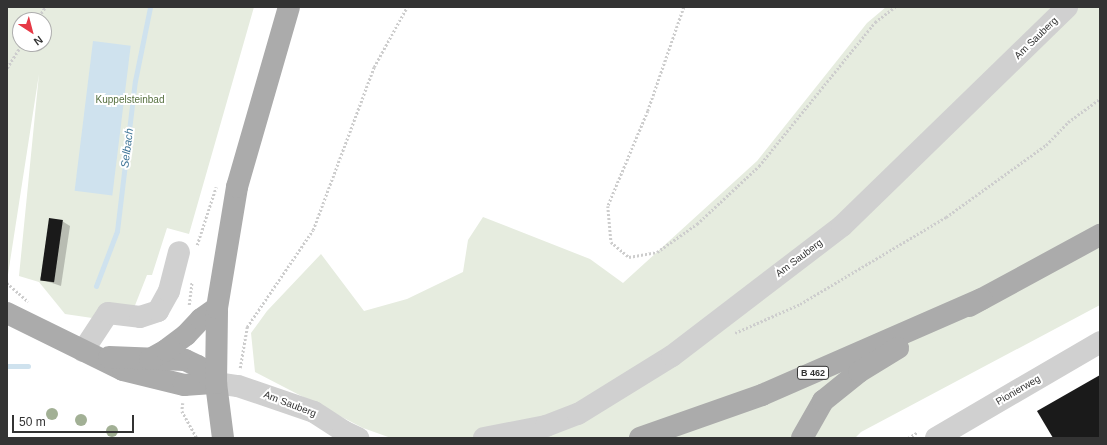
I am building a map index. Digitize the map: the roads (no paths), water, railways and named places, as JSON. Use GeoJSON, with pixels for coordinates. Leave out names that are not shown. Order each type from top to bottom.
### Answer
{"type":"FeatureCollection","features":[{"type":"Feature","properties":{"kind":"main road"},"geometry":{"type":"LineString","coordinates":[[223,438],[216,382],[217,308],[237,187],[289,7]]}},
{"type":"Feature","properties":{"kind":"main road","name":"B 462"},"geometry":{"type":"LineString","coordinates":[[640,438],[762,395],[982,299],[1100,235]]}},
{"type":"Feature","properties":{"kind":"main road"},"geometry":{"type":"LineString","coordinates":[[802,438],[823,401],[859,372],[982,299]]}},
{"type":"Feature","properties":{"kind":"main road"},"geometry":{"type":"LineString","coordinates":[[150,359],[186,336],[201,318],[217,308]]}},
{"type":"Feature","properties":{"kind":"main road"},"geometry":{"type":"LineString","coordinates":[[7,313],[123,370],[184,385],[216,382]]}},
{"type":"Feature","properties":{"kind":"main road"},"geometry":{"type":"LineString","coordinates":[[91,354],[150,359],[185,360],[198,366],[216,382]]}},
{"type":"Feature","properties":{"kind":"street","name":"Am Sauberg"},"geometry":{"type":"LineString","coordinates":[[484,438],[546,426],[578,414],[672,356],[842,226],[1067,7]]}},
{"type":"Feature","properties":{"kind":"street"},"geometry":{"type":"LineString","coordinates":[[91,354],[108,314],[140,317],[158,311],[169,291],[179,252]]}},
{"type":"Feature","properties":{"kind":"street","name":"Pionierweg"},"geometry":{"type":"LineString","coordinates":[[936,438],[1100,342]]}},
{"type":"Feature","properties":{"kind":"street","name":"Am Sauberg"},"geometry":{"type":"LineString","coordinates":[[216,382],[238,386],[314,412],[342,431],[358,438]]}},
{"type":"Feature","properties":{"kind":"water"},"geometry":{"type":"Polygon","coordinates":[[[93,41],[131,46],[112,196],[75,191],[93,41]]]}},
{"type":"Feature","properties":{"kind":"waterway","name":"Selbach"},"geometry":{"type":"LineString","coordinates":[[96,286],[117,231],[135,81],[150,7]]}},
{"type":"Feature","properties":{"kind":"waterway","name":"Selbach"},"geometry":{"type":"LineString","coordinates":[[7,366],[28,366]]}},
{"type":"Feature","properties":{"kind":"park label","name":"Kuppelsteinbad"},"geometry":{"type":"Point","coordinates":[130,100]}}]}
